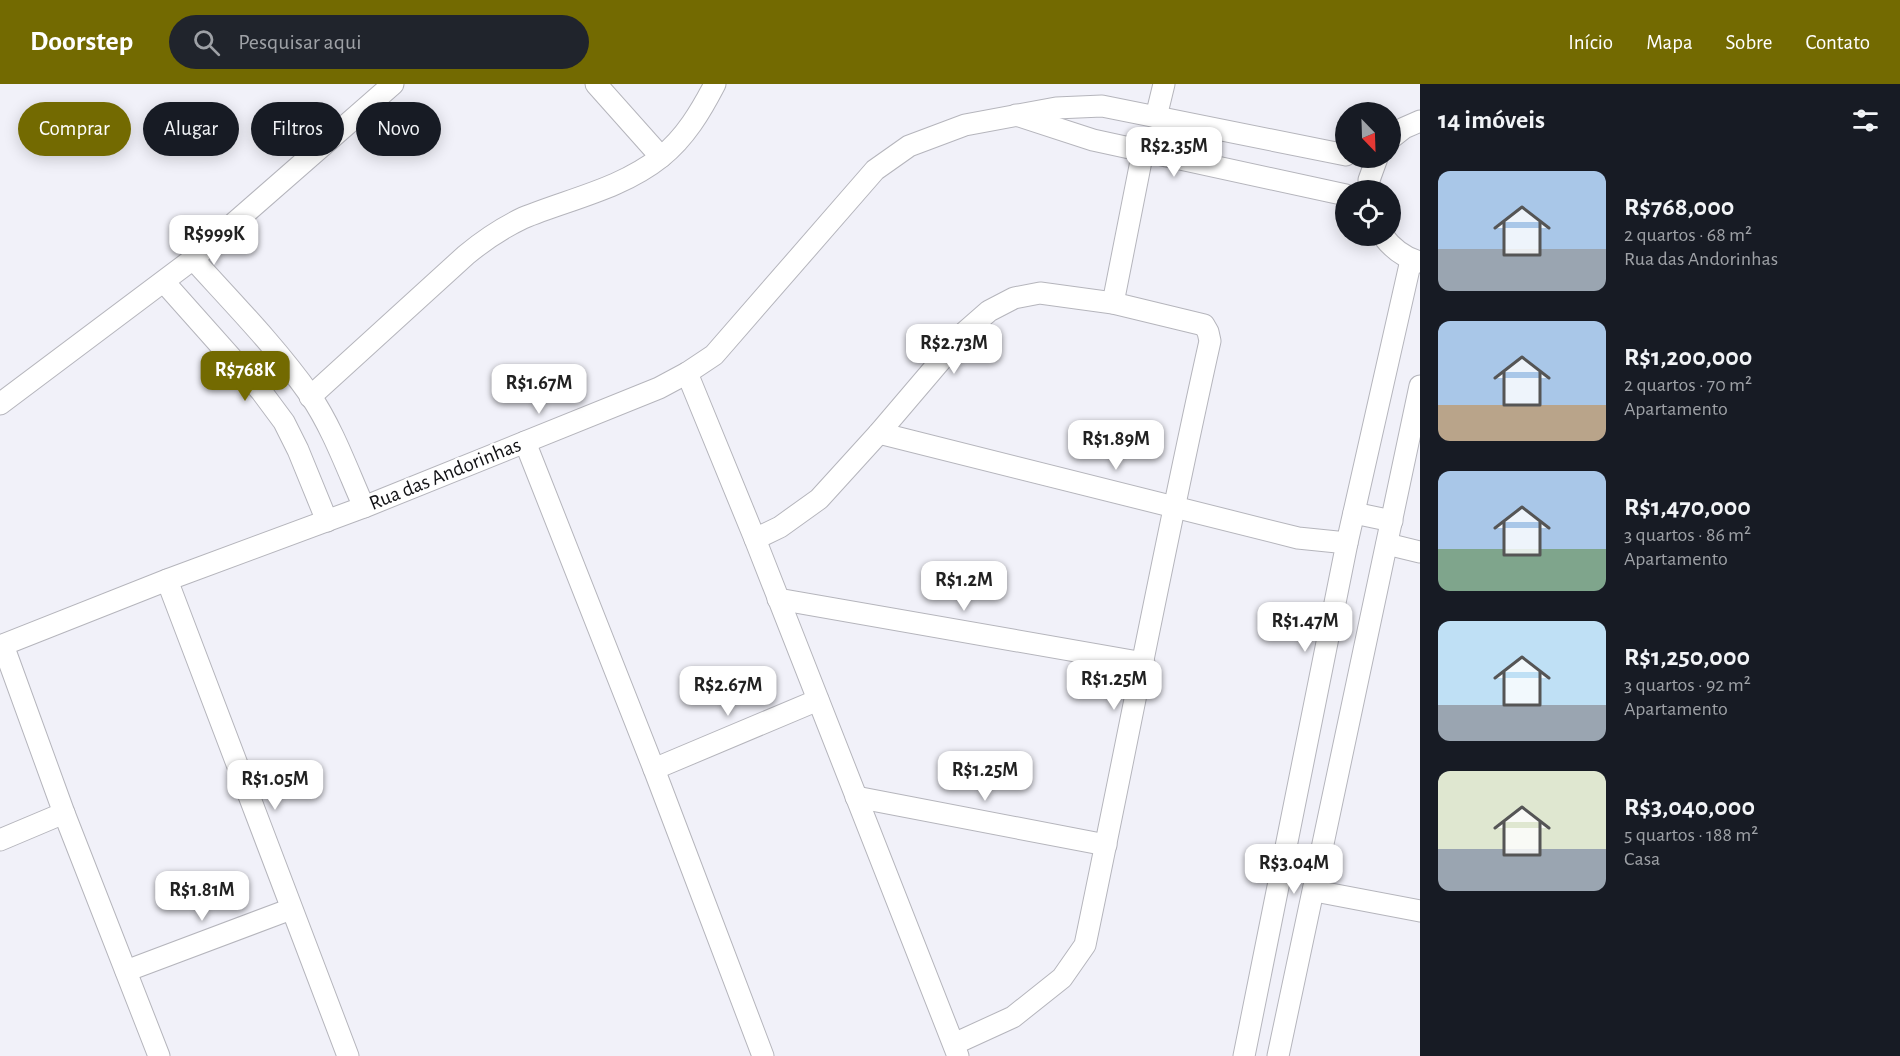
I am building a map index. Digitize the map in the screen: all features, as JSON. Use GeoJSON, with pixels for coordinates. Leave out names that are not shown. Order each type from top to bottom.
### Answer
{"type":"FeatureCollection","features":[{"type":"Feature","properties":{"kind":"street"},"geometry":{"type":"LineString","coordinates":[[0,404],[194,259],[393,84]]}},
{"type":"Feature","properties":{"kind":"street"},"geometry":{"type":"LineString","coordinates":[[596,84],[661,157]]}},
{"type":"Feature","properties":{"kind":"street"},"geometry":{"type":"LineString","coordinates":[[310,396],[466,255],[493,234],[524,218],[585,197],[639,172],[661,157],[677,143],[700,112],[715,84]]}},
{"type":"Feature","properties":{"kind":"street"},"geometry":{"type":"LineString","coordinates":[[1156,117],[1164,84]]}},
{"type":"Feature","properties":{"kind":"street","name":"Rua das Andorinhas"},"geometry":{"type":"LineString","coordinates":[[1,646],[167,580],[364,507],[659,388],[687,373],[714,355],[875,170],[909,146],[965,124],[1056,108],[1102,106],[1335,153]]}},
{"type":"Feature","properties":{"kind":"street","name":"Rua das Andorinhas"},"geometry":{"type":"LineString","coordinates":[[1015,115],[1062,131],[1143,151],[1335,193]]}},
{"type":"Feature","properties":{"kind":"street"},"geometry":{"type":"LineString","coordinates":[[1401,131],[1420,121]]}},
{"type":"Feature","properties":{"kind":"street"},"geometry":{"type":"LineString","coordinates":[[1113,303],[1143,151]]}},
{"type":"Feature","properties":{"kind":"street"},"geometry":{"type":"LineString","coordinates":[[1244,1056],[1347,543],[1416,261],[1392,246]]}},
{"type":"Feature","properties":{"kind":"street"},"geometry":{"type":"LineString","coordinates":[[194,259],[283,360],[310,396],[330,428],[364,507]]}},
{"type":"Feature","properties":{"kind":"street"},"geometry":{"type":"LineString","coordinates":[[164,282],[261,391],[284,422],[327,521]]}},
{"type":"Feature","properties":{"kind":"street"},"geometry":{"type":"LineString","coordinates":[[687,373],[755,539],[956,1050],[1013,1017],[1062,978],[1085,945],[1144,663],[1173,506],[1210,341],[1208,332],[1203,325],[1113,303],[1040,293],[1014,298],[989,310],[965,332],[879,434],[819,499],[780,527],[755,539]]}},
{"type":"Feature","properties":{"kind":"street"},"geometry":{"type":"LineString","coordinates":[[1278,1056],[1315,891],[1420,386]]}},
{"type":"Feature","properties":{"kind":"street"},"geometry":{"type":"LineString","coordinates":[[879,434],[1298,538],[1347,543]]}},
{"type":"Feature","properties":{"kind":"street"},"geometry":{"type":"LineString","coordinates":[[525,442],[654,769],[763,1056]]}},
{"type":"Feature","properties":{"kind":"street"},"geometry":{"type":"LineString","coordinates":[[1354,513],[1392,521]]}},
{"type":"Feature","properties":{"kind":"street"},"geometry":{"type":"LineString","coordinates":[[1387,544],[1420,552]]}},
{"type":"Feature","properties":{"kind":"street"},"geometry":{"type":"LineString","coordinates":[[167,580],[348,1056]]}},
{"type":"Feature","properties":{"kind":"street"},"geometry":{"type":"LineString","coordinates":[[778,599],[1144,663]]}},
{"type":"Feature","properties":{"kind":"street"},"geometry":{"type":"LineString","coordinates":[[1,646],[159,1056]]}},
{"type":"Feature","properties":{"kind":"street"},"geometry":{"type":"LineString","coordinates":[[654,769],[818,700]]}},
{"type":"Feature","properties":{"kind":"street"},"geometry":{"type":"LineString","coordinates":[[856,796],[1106,845]]}},
{"type":"Feature","properties":{"kind":"street"},"geometry":{"type":"LineString","coordinates":[[0,840],[64,813]]}},
{"type":"Feature","properties":{"kind":"street"},"geometry":{"type":"LineString","coordinates":[[1315,891],[1420,911]]}},
{"type":"Feature","properties":{"kind":"street"},"geometry":{"type":"LineString","coordinates":[[126,971],[291,909]]}},
{"type":"Feature","properties":{"kind":"street"},"geometry":{"type":"LineString","coordinates":[[1273,911],[1308,917]]}}]}
